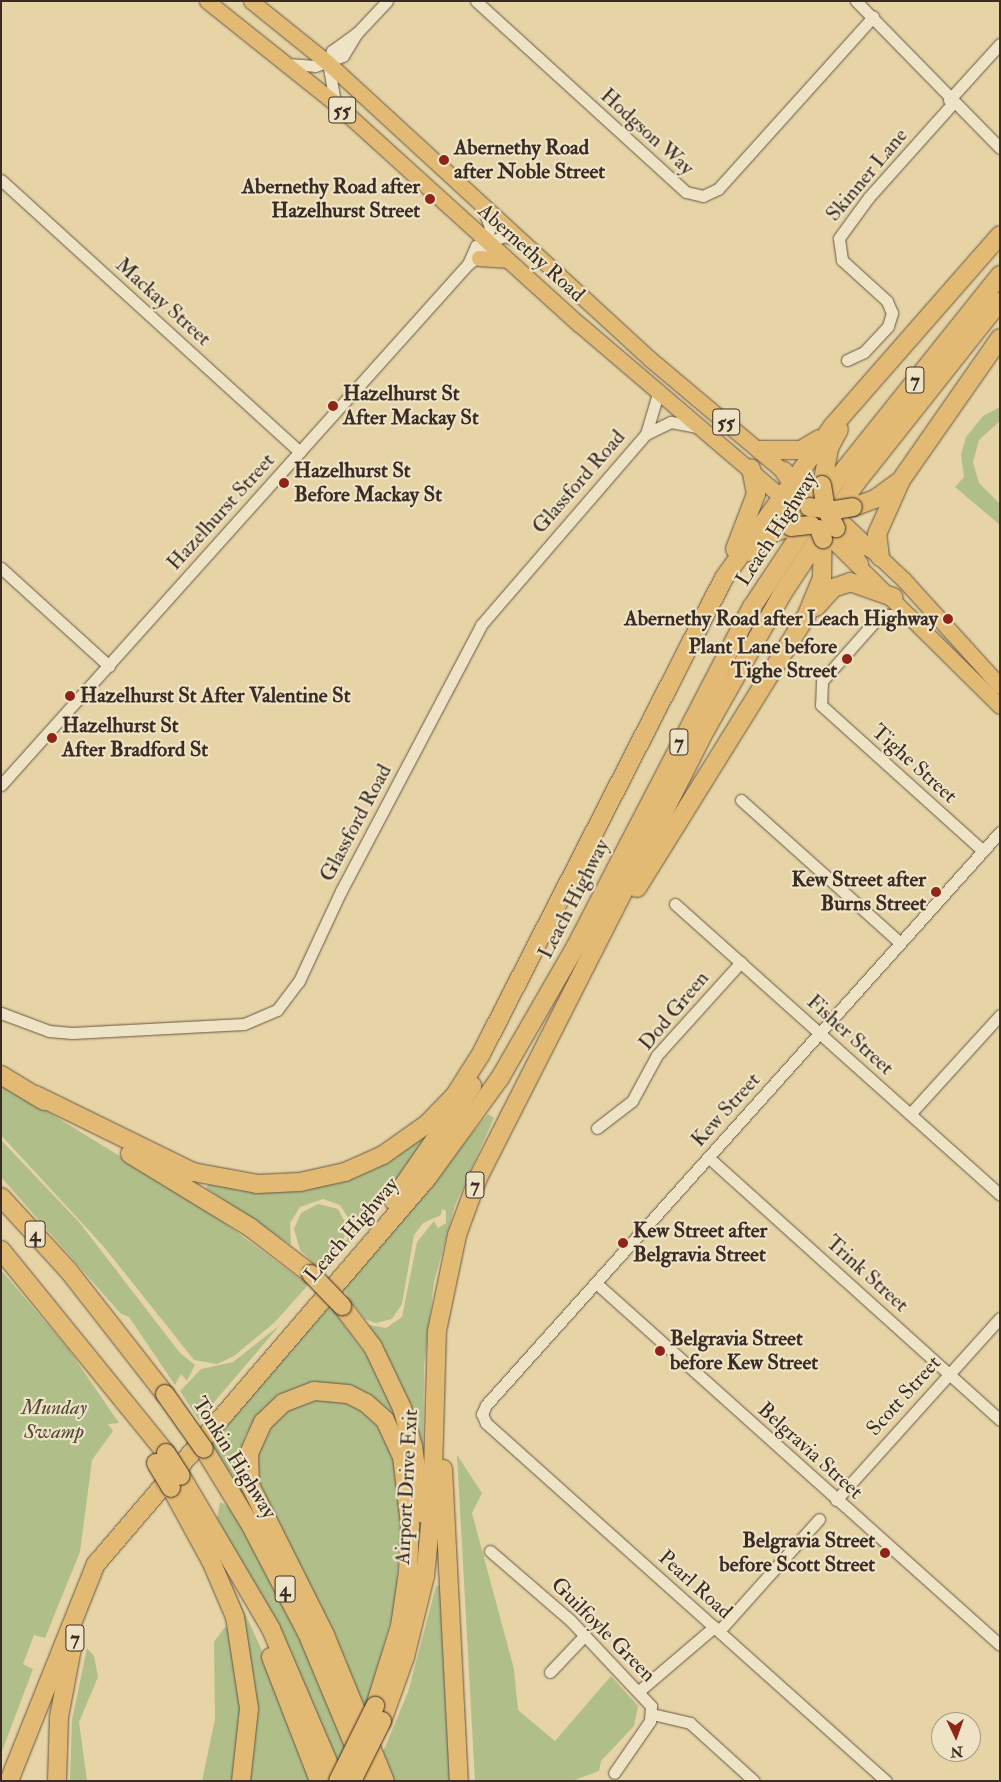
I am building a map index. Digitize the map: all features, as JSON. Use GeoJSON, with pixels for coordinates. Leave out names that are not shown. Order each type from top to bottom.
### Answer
{"type":"FeatureCollection","features":[{"type":"Feature","properties":{"kind":"highway","name":"7"},"geometry":{"type":"LineString","coordinates":[[785,485],[832,427],[1000,235]]}},
{"type":"Feature","properties":{"kind":"highway","name":"Leach Highway"},"geometry":{"type":"LineString","coordinates":[[139,1510],[444,1157],[529,1031],[684,732],[792,543],[891,409],[1000,275]]}},
{"type":"Feature","properties":{"kind":"highway","name":"Leach Highway"},"geometry":{"type":"LineString","coordinates":[[434,1391],[440,1312],[466,1209],[495,1142],[738,670],[808,552],[855,484],[1000,301]]}},
{"type":"Feature","properties":{"kind":"highway"},"geometry":{"type":"LineString","coordinates":[[821,519],[876,553],[877,534],[901,480],[1000,338]]}},
{"type":"Feature","properties":{"kind":"highway","name":"7"},"geometry":{"type":"LineString","coordinates":[[570,997],[806,618],[822,578],[821,519],[829,448],[858,397]]}},
{"type":"Feature","properties":{"kind":"highway","name":"7"},"geometry":{"type":"LineString","coordinates":[[760,450],[801,450],[832,427]]}},
{"type":"Feature","properties":{"kind":"highway"},"geometry":{"type":"LineString","coordinates":[[36,1095],[172,1163],[213,1178],[278,1184],[345,1172],[400,1145],[455,1095],[537,948],[724,578],[756,494],[751,468]]}},
{"type":"Feature","properties":{"kind":"highway"},"geometry":{"type":"LineString","coordinates":[[724,578],[763,539],[876,499],[901,480]]}},
{"type":"Feature","properties":{"kind":"highway"},"geometry":{"type":"LineString","coordinates":[[724,578],[785,485],[821,519],[859,564]]}},
{"type":"Feature","properties":{"kind":"highway","name":"7"},"geometry":{"type":"LineString","coordinates":[[806,618],[841,584],[859,584],[893,597]]}},
{"type":"Feature","properties":{"kind":"highway"},"geometry":{"type":"LineString","coordinates":[[352,1263],[463,1104],[506,1022],[537,948]]}},
{"type":"Feature","properties":{"kind":"highway"},"geometry":{"type":"LineString","coordinates":[[1,1075],[251,1228],[311,1274],[342,1306],[384,1368],[414,1446],[422,1532],[416,1613]]}},
{"type":"Feature","properties":{"kind":"highway","name":"Tonkin Highway"},"geometry":{"type":"LineString","coordinates":[[1,1198],[68,1270],[166,1394],[204,1449],[307,1633],[368,1781]]}},
{"type":"Feature","properties":{"kind":"highway","name":"4"},"geometry":{"type":"LineString","coordinates":[[1,1250],[117,1386],[176,1482],[197,1500],[271,1629],[337,1781]]}},
{"type":"Feature","properties":{"kind":"highway"},"geometry":{"type":"LineString","coordinates":[[337,1781],[378,1714],[400,1626],[408,1572],[410,1524],[402,1457],[385,1420],[366,1403],[336,1391],[314,1391],[283,1403],[263,1422],[249,1454],[250,1485],[325,1635],[385,1781]]}},
{"type":"Feature","properties":{"kind":"highway"},"geometry":{"type":"LineString","coordinates":[[434,1391],[443,1468],[459,1781]]}},
{"type":"Feature","properties":{"kind":"highway","name":"Airport Drive Exit"},"geometry":{"type":"LineString","coordinates":[[352,1781],[416,1613],[431,1528],[434,1391]]}},
{"type":"Feature","properties":{"kind":"highway"},"geometry":{"type":"LineString","coordinates":[[176,1482],[211,1561],[239,1637],[249,1709],[241,1781]]}},
{"type":"Feature","properties":{"kind":"highway"},"geometry":{"type":"LineString","coordinates":[[197,1500],[274,1662],[319,1781]]}},
{"type":"Feature","properties":{"kind":"highway","name":"7"},"geometry":{"type":"LineString","coordinates":[[57,1781],[59,1718],[73,1644],[103,1568],[139,1510]]}},
{"type":"Feature","properties":{"kind":"highway"},"geometry":{"type":"LineString","coordinates":[[9,1781],[96,1564],[139,1510]]}},
{"type":"Feature","properties":{"kind":"main road","name":"Abernethy Road"},"geometry":{"type":"LineString","coordinates":[[208,1],[336,104],[506,260],[704,429],[751,468],[785,485]]}},
{"type":"Feature","properties":{"kind":"main road"},"geometry":{"type":"LineString","coordinates":[[241,26],[248,17],[249,6],[243,1]]}},
{"type":"Feature","properties":{"kind":"main road","name":"Abernethy Road"},"geometry":{"type":"LineString","coordinates":[[252,1],[328,63],[650,359],[760,450],[785,485]]}},
{"type":"Feature","properties":{"kind":"main road"},"geometry":{"type":"LineString","coordinates":[[473,261],[506,260]]}},
{"type":"Feature","properties":{"kind":"main road"},"geometry":{"type":"LineString","coordinates":[[876,553],[1000,686]]}},
{"type":"Feature","properties":{"kind":"main road"},"geometry":{"type":"LineString","coordinates":[[859,564],[1000,706]]}},
{"type":"Feature","properties":{"kind":"street"},"geometry":{"type":"LineString","coordinates":[[336,104],[327,77],[328,63],[332,51],[357,33],[387,1]]}},
{"type":"Feature","properties":{"kind":"street","name":"Hodgson Way"},"geometry":{"type":"LineString","coordinates":[[476,1],[686,192],[703,196],[718,189],[873,17]]}},
{"type":"Feature","properties":{"kind":"street"},"geometry":{"type":"LineString","coordinates":[[856,1],[951,101],[1000,148]]}},
{"type":"Feature","properties":{"kind":"street","name":"Skinner Lane"},"geometry":{"type":"LineString","coordinates":[[847,360],[864,352],[888,326],[892,313],[887,301],[842,260],[839,238],[869,197],[1000,44]]}},
{"type":"Feature","properties":{"kind":"street"},"geometry":{"type":"LineString","coordinates":[[288,64],[328,63]]}},
{"type":"Feature","properties":{"kind":"street","name":"Mackay Street"},"geometry":{"type":"LineString","coordinates":[[1,180],[300,452]]}},
{"type":"Feature","properties":{"kind":"street","name":"Hazelhurst Street"},"geometry":{"type":"LineString","coordinates":[[1,785],[473,261],[486,242],[490,227],[480,201]]}},
{"type":"Feature","properties":{"kind":"street"},"geometry":{"type":"LineString","coordinates":[[486,242],[510,236],[530,248]]}},
{"type":"Feature","properties":{"kind":"street","name":"Glassford Road"},"geometry":{"type":"LineString","coordinates":[[646,434],[659,390]]}},
{"type":"Feature","properties":{"kind":"street","name":"Glassford Road"},"geometry":{"type":"LineString","coordinates":[[1,1013],[42,1029],[72,1033],[244,1024],[277,1010],[299,981],[341,891],[481,625],[646,434],[671,422],[704,429]]}},
{"type":"Feature","properties":{"kind":"street"},"geometry":{"type":"LineString","coordinates":[[1,568],[109,666]]}},
{"type":"Feature","properties":{"kind":"street","name":"Tighe Street"},"geometry":{"type":"LineString","coordinates":[[911,615],[876,620],[822,681],[821,705],[983,851]]}},
{"type":"Feature","properties":{"kind":"street"},"geometry":{"type":"LineString","coordinates":[[741,800],[899,942]]}},
{"type":"Feature","properties":{"kind":"street","name":"Kew Street"},"geometry":{"type":"LineString","coordinates":[[482,1414],[486,1405],[820,1034],[899,942],[1000,832]]}},
{"type":"Feature","properties":{"kind":"street","name":"Fisher Street"},"geometry":{"type":"LineString","coordinates":[[675,904],[1000,1195]]}},
{"type":"Feature","properties":{"kind":"street","name":"Dod Green"},"geometry":{"type":"LineString","coordinates":[[597,1128],[632,1101],[657,1055],[741,962]]}},
{"type":"Feature","properties":{"kind":"street"},"geometry":{"type":"LineString","coordinates":[[910,1114],[996,1028],[1000,1016]]}},
{"type":"Feature","properties":{"kind":"street","name":"Trink Street"},"geometry":{"type":"LineString","coordinates":[[708,1158],[1000,1420]]}},
{"type":"Feature","properties":{"kind":"street","name":"Belgravia Street"},"geometry":{"type":"LineString","coordinates":[[596,1283],[1000,1645]]}},
{"type":"Feature","properties":{"kind":"street","name":"Scott Street"},"geometry":{"type":"LineString","coordinates":[[836,1500],[1000,1318]]}},
{"type":"Feature","properties":{"kind":"street","name":"Pearl Road"},"geometry":{"type":"LineString","coordinates":[[482,1414],[486,1422],[886,1781]]}},
{"type":"Feature","properties":{"kind":"street"},"geometry":{"type":"LineString","coordinates":[[639,1691],[717,1629],[819,1519]]}},
{"type":"Feature","properties":{"kind":"street","name":"Guilfoyle Green"},"geometry":{"type":"LineString","coordinates":[[490,1551],[585,1635],[639,1691],[652,1714],[614,1773]]}},
{"type":"Feature","properties":{"kind":"street"},"geometry":{"type":"LineString","coordinates":[[550,1672],[585,1635]]}},
{"type":"Feature","properties":{"kind":"street"},"geometry":{"type":"LineString","coordinates":[[652,1714],[690,1723],[754,1781]]}},
{"type":"Feature","properties":{"kind":"green space"},"geometry":{"type":"Polygon","coordinates":[[[1000,407],[1000,421],[979,440],[973,462],[979,483],[1000,504],[1000,525],[955,487],[964,477],[961,455],[966,437],[983,416],[1000,407]]]}},
{"type":"Feature","properties":{"kind":"green space"},"geometry":{"type":"Polygon","coordinates":[[[1,1083],[204,1208],[308,1285],[275,1322],[234,1356],[217,1364],[194,1360],[104,1247],[1,1135],[1,1083]]]}},
{"type":"Feature","properties":{"kind":"green space"},"geometry":{"type":"Polygon","coordinates":[[[488,1114],[494,1118],[455,1205],[434,1282],[424,1366],[423,1460],[363,1324],[386,1328],[402,1317],[417,1242],[434,1221],[438,1228],[446,1223],[446,1211],[442,1209],[441,1215],[423,1223],[414,1235],[402,1304],[392,1319],[376,1323],[365,1319],[343,1289],[488,1114]]]}},
{"type":"Feature","properties":{"kind":"green space"},"geometry":{"type":"Polygon","coordinates":[[[436,1122],[397,1182],[325,1274],[350,1234],[351,1222],[340,1205],[323,1199],[300,1207],[290,1223],[291,1245],[206,1188],[210,1182],[291,1187],[436,1122]]]}},
{"type":"Feature","properties":{"kind":"green space"},"geometry":{"type":"Polygon","coordinates":[[[1,1140],[79,1222],[180,1353],[195,1365],[187,1381],[181,1374],[175,1385],[129,1317],[120,1313],[1,1177],[1,1140]]]}},
{"type":"Feature","properties":{"kind":"green space"},"geometry":{"type":"Polygon","coordinates":[[[318,1204],[338,1209],[347,1226],[343,1241],[321,1270],[300,1250],[294,1229],[301,1213],[318,1204]]]}},
{"type":"Feature","properties":{"kind":"green space","name":"Munday Swamp"},"geometry":{"type":"Polygon","coordinates":[[[1,1270],[69,1350],[119,1423],[108,1424],[113,1431],[92,1460],[80,1552],[45,1638],[34,1635],[23,1664],[33,1669],[1,1754],[1,1270]]]}},
{"type":"Feature","properties":{"kind":"green space"},"geometry":{"type":"Polygon","coordinates":[[[330,1306],[376,1368],[399,1427],[353,1387],[314,1383],[289,1391],[264,1408],[245,1436],[240,1459],[245,1491],[241,1492],[207,1438],[330,1306]]]}},
{"type":"Feature","properties":{"kind":"green space"},"geometry":{"type":"Polygon","coordinates":[[[280,1325],[199,1420],[180,1391],[201,1369],[233,1362],[280,1325]]]}},
{"type":"Feature","properties":{"kind":"green space"},"geometry":{"type":"Polygon","coordinates":[[[339,1396],[377,1418],[392,1450],[401,1506],[396,1603],[365,1711],[253,1474],[266,1425],[298,1400],[339,1396]]]}},
{"type":"Feature","properties":{"kind":"green space"},"geometry":{"type":"Polygon","coordinates":[[[457,1455],[482,1493],[472,1513],[514,1669],[518,1710],[555,1741],[611,1676],[638,1706],[634,1726],[601,1761],[599,1771],[572,1781],[475,1781],[457,1455]]]}},
{"type":"Feature","properties":{"kind":"green space"},"geometry":{"type":"Polygon","coordinates":[[[220,1502],[232,1509],[282,1597],[349,1746],[337,1768],[284,1642],[217,1518],[220,1502]]]}},
{"type":"Feature","properties":{"kind":"green space"},"geometry":{"type":"Polygon","coordinates":[[[230,1581],[259,1644],[313,1781],[247,1781],[250,1766],[226,1584],[230,1581]]]}},
{"type":"Feature","properties":{"kind":"green space"},"geometry":{"type":"Polygon","coordinates":[[[443,1585],[451,1781],[392,1781],[382,1754],[408,1692],[436,1586],[443,1585]]]}},
{"type":"Feature","properties":{"kind":"green space"},"geometry":{"type":"Polygon","coordinates":[[[225,1627],[232,1631],[242,1714],[234,1781],[202,1781],[215,1719],[214,1642],[225,1627]]]}},
{"type":"Feature","properties":{"kind":"green space"},"geometry":{"type":"Polygon","coordinates":[[[87,1648],[94,1656],[98,1677],[79,1722],[87,1781],[70,1781],[72,1720],[87,1648]]]}},
{"type":"Feature","properties":{"kind":"place","name":"Abernethy Road after Noble Street"},"geometry":{"type":"Point","coordinates":[444,160]}},
{"type":"Feature","properties":{"kind":"place","name":"Abernethy Road after Hazelhurst Street"},"geometry":{"type":"Point","coordinates":[430,199]}},
{"type":"Feature","properties":{"kind":"place","name":"Hazelhurst St After Mackay St"},"geometry":{"type":"Point","coordinates":[333,406]}},
{"type":"Feature","properties":{"kind":"place","name":"Hazelhurst St Before Mackay St"},"geometry":{"type":"Point","coordinates":[284,483]}},
{"type":"Feature","properties":{"kind":"place","name":"Abernethy Road after Leach Highway"},"geometry":{"type":"Point","coordinates":[948,619]}},
{"type":"Feature","properties":{"kind":"place","name":"Plant Lane before Tighe Street"},"geometry":{"type":"Point","coordinates":[847,659]}},
{"type":"Feature","properties":{"kind":"place","name":"Hazelhurst St After Valentine St"},"geometry":{"type":"Point","coordinates":[70,696]}},
{"type":"Feature","properties":{"kind":"place","name":"Hazelhurst St After Bradford St"},"geometry":{"type":"Point","coordinates":[52,738]}},
{"type":"Feature","properties":{"kind":"place","name":"Kew Street after Burns Street"},"geometry":{"type":"Point","coordinates":[936,892]}},
{"type":"Feature","properties":{"kind":"place","name":"Kew Street after Belgravia Street"},"geometry":{"type":"Point","coordinates":[623,1243]}},
{"type":"Feature","properties":{"kind":"place","name":"Belgravia Street before Kew Street"},"geometry":{"type":"Point","coordinates":[660,1351]}},
{"type":"Feature","properties":{"kind":"place","name":"Belgravia Street before Scott Street"},"geometry":{"type":"Point","coordinates":[885,1553]}}]}
